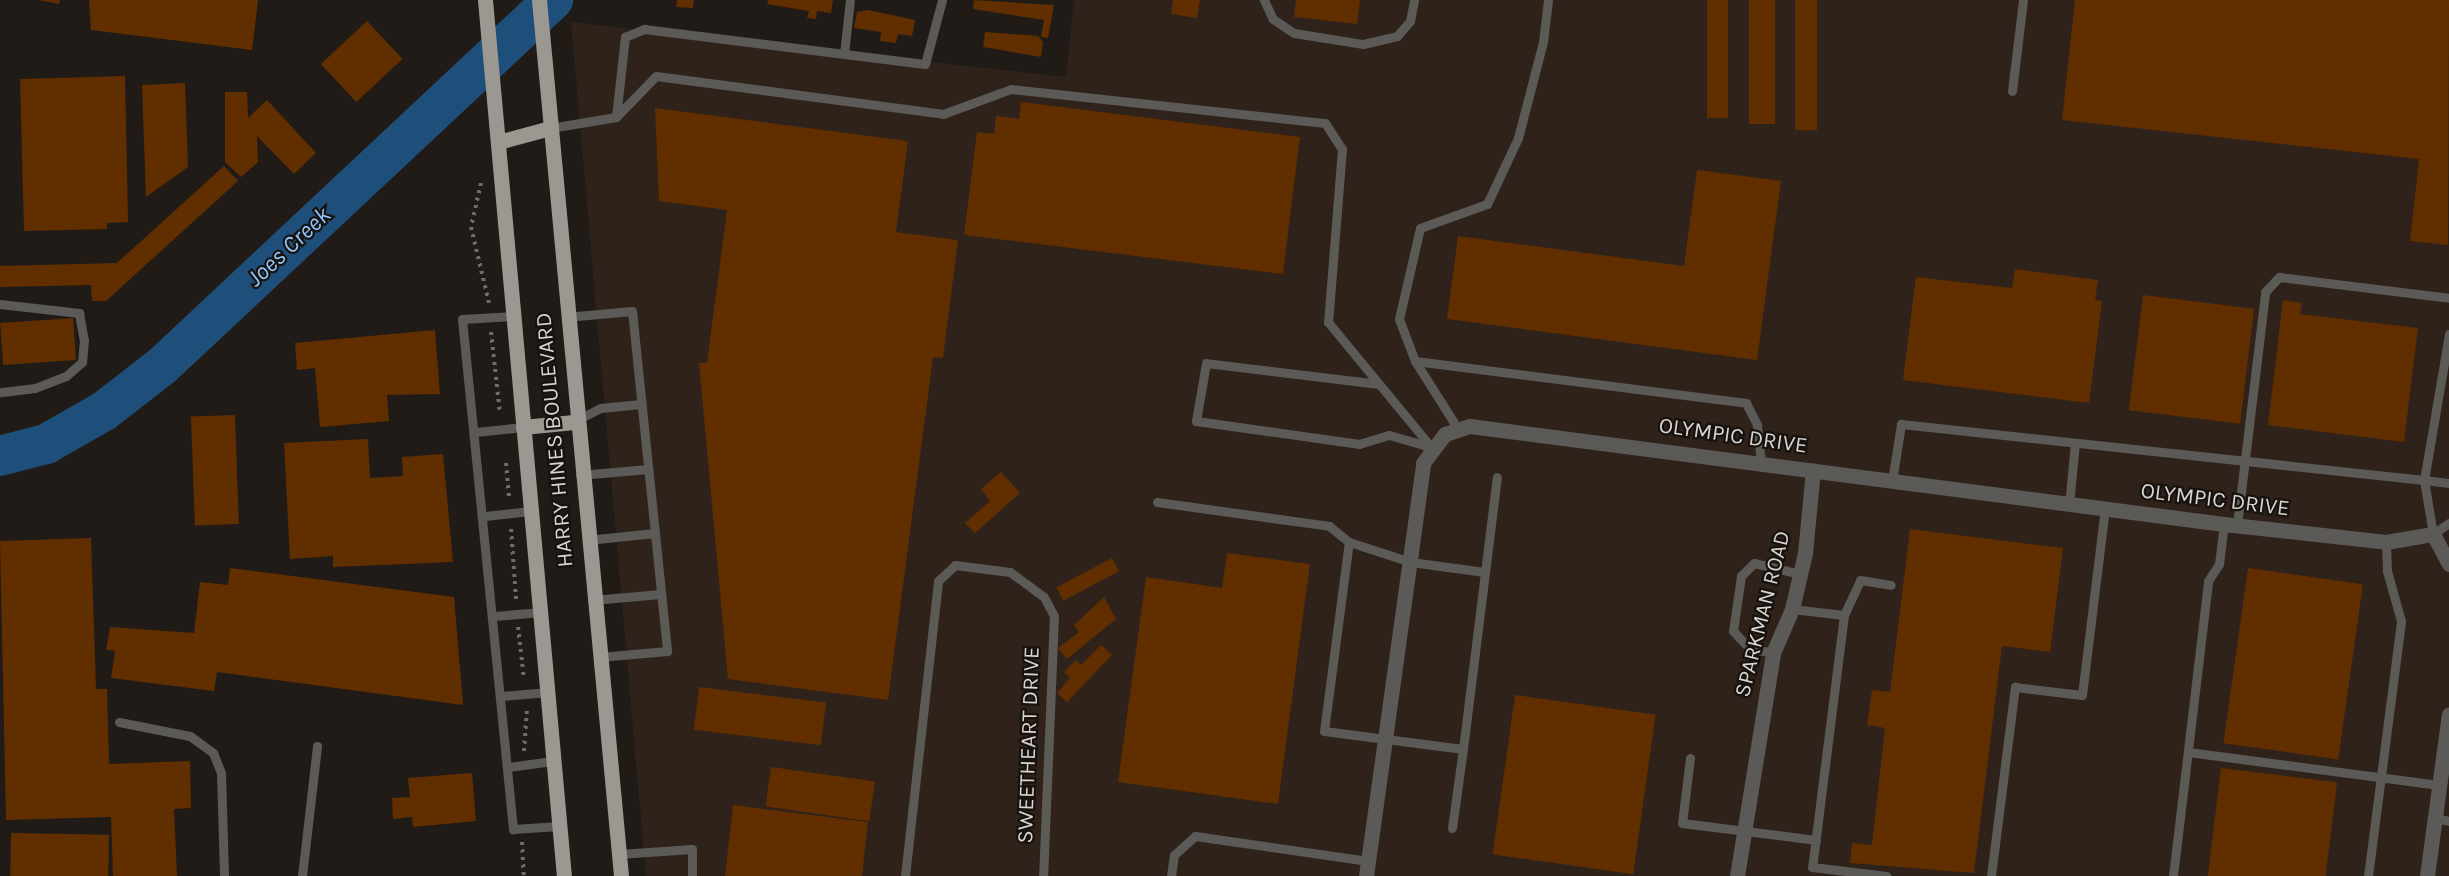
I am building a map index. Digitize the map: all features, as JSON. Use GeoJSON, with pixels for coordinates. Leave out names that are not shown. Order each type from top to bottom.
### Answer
{"type":"FeatureCollection","features":[{"type":"Feature","properties":{"kind":"main road","name":"HARRY HINES BOULEVARD"},"geometry":{"type":"LineString","coordinates":[[485,0],[542,612],[564,876]]}},
{"type":"Feature","properties":{"kind":"main road","name":"HARRY HINES BOULEVARD"},"geometry":{"type":"LineString","coordinates":[[539,0],[574,422],[621,876]]}},
{"type":"Feature","properties":{"kind":"main road"},"geometry":{"type":"LineString","coordinates":[[497,134],[550,128]]}},
{"type":"Feature","properties":{"kind":"main road"},"geometry":{"type":"LineString","coordinates":[[523,427],[574,422]]}},
{"type":"Feature","properties":{"kind":"street","name":"OLYMPIC DRIVE"},"geometry":{"type":"LineString","coordinates":[[1431,447],[1458,429],[1491,425],[2069,505],[2231,525],[2386,542],[2433,534]]}},
{"type":"Feature","properties":{"kind":"street"},"geometry":{"type":"LineString","coordinates":[[1367,869],[1423,463],[1431,447]]}},
{"type":"Feature","properties":{"kind":"street","name":"SPARKMAN ROAD"},"geometry":{"type":"LineString","coordinates":[[1737,876],[1773,653],[1792,609],[1800,574],[1813,470]]}},
{"type":"Feature","properties":{"kind":"street"},"geometry":{"type":"LineString","coordinates":[[2433,534],[2449,564]]}},
{"type":"Feature","properties":{"kind":"street"},"geometry":{"type":"LineString","coordinates":[[2427,876],[2442,819],[2439,785],[2449,714]]}},
{"type":"Feature","properties":{"kind":"lane"},"geometry":{"type":"LineString","coordinates":[[844,54],[850,0]]}},
{"type":"Feature","properties":{"kind":"lane"},"geometry":{"type":"LineString","coordinates":[[616,117],[625,37],[644,29],[925,64],[942,0]]}},
{"type":"Feature","properties":{"kind":"lane"},"geometry":{"type":"LineString","coordinates":[[1264,0],[1273,19],[1294,33],[1363,44],[1397,36],[1410,21],[1414,0]]}},
{"type":"Feature","properties":{"kind":"lane"},"geometry":{"type":"LineString","coordinates":[[1458,429],[1415,361],[1399,319],[1420,228],[1487,204],[1518,138],[1544,42],[1548,0]]}},
{"type":"Feature","properties":{"kind":"lane"},"geometry":{"type":"LineString","coordinates":[[2012,91],[2023,0]]}},
{"type":"Feature","properties":{"kind":"lane"},"geometry":{"type":"LineString","coordinates":[[550,128],[616,117],[656,76],[943,114],[1011,89],[1325,123],[1342,149],[1328,322],[1431,447]]}},
{"type":"Feature","properties":{"kind":"lane"},"geometry":{"type":"LineString","coordinates":[[2173,876],[2208,581],[2219,564],[2247,460],[2265,292],[2279,277],[2449,298]]}},
{"type":"Feature","properties":{"kind":"lane"},"geometry":{"type":"LineString","coordinates":[[0,304],[80,313],[84,340],[82,362],[66,376],[35,388],[0,392]]}},
{"type":"Feature","properties":{"kind":"lane"},"geometry":{"type":"LineString","coordinates":[[566,317],[632,310],[667,651],[599,657]]}},
{"type":"Feature","properties":{"kind":"lane"},"geometry":{"type":"LineString","coordinates":[[513,316],[462,319],[485,516],[513,828],[559,826]]}},
{"type":"Feature","properties":{"kind":"lane"},"geometry":{"type":"LineString","coordinates":[[2449,334],[2424,480],[2433,534],[2449,523]]}},
{"type":"Feature","properties":{"kind":"lane"},"geometry":{"type":"LineString","coordinates":[[1415,361],[1746,403],[1757,425],[1761,463]]}},
{"type":"Feature","properties":{"kind":"lane"},"geometry":{"type":"LineString","coordinates":[[1379,384],[1206,363],[1196,421],[1359,444],[1389,435],[1431,447]]}},
{"type":"Feature","properties":{"kind":"lane"},"geometry":{"type":"LineString","coordinates":[[574,422],[600,408],[641,404]]}},
{"type":"Feature","properties":{"kind":"lane"},"geometry":{"type":"LineString","coordinates":[[1892,481],[1900,424],[2449,483]]}},
{"type":"Feature","properties":{"kind":"lane"},"geometry":{"type":"LineString","coordinates":[[476,432],[523,427]]}},
{"type":"Feature","properties":{"kind":"lane"},"geometry":{"type":"LineString","coordinates":[[2069,505],[2075,442]]}},
{"type":"Feature","properties":{"kind":"lane"},"geometry":{"type":"LineString","coordinates":[[580,475],[648,469]]}},
{"type":"Feature","properties":{"kind":"lane"},"geometry":{"type":"LineString","coordinates":[[1452,828],[1497,477]]}},
{"type":"Feature","properties":{"kind":"lane"},"geometry":{"type":"LineString","coordinates":[[1157,502],[1329,526],[1349,542],[1411,562],[1485,572]]}},
{"type":"Feature","properties":{"kind":"lane"},"geometry":{"type":"LineString","coordinates":[[1991,876],[2014,687],[2082,695],[2105,509]]}},
{"type":"Feature","properties":{"kind":"lane"},"geometry":{"type":"LineString","coordinates":[[485,516],[531,511]]}},
{"type":"Feature","properties":{"kind":"lane"},"geometry":{"type":"LineString","coordinates":[[586,540],[655,533]]}},
{"type":"Feature","properties":{"kind":"lane"},"geometry":{"type":"LineString","coordinates":[[1349,542],[1324,731],[1463,749]]}},
{"type":"Feature","properties":{"kind":"lane"},"geometry":{"type":"LineString","coordinates":[[2368,876],[2401,621],[2386,571],[2386,542]]}},
{"type":"Feature","properties":{"kind":"lane"},"geometry":{"type":"LineString","coordinates":[[1773,653],[1749,648],[1733,631],[1741,576],[1754,564],[1800,574]]}},
{"type":"Feature","properties":{"kind":"lane","name":"SWEETHEART DRIVE"},"geometry":{"type":"LineString","coordinates":[[905,876],[938,581],[955,565],[1010,572],[1044,597],[1054,616],[1043,876]]}},
{"type":"Feature","properties":{"kind":"lane"},"geometry":{"type":"LineString","coordinates":[[1886,876],[1812,867],[1844,615],[1860,580],[1891,585]]}},
{"type":"Feature","properties":{"kind":"lane"},"geometry":{"type":"LineString","coordinates":[[592,600],[661,594]]}},
{"type":"Feature","properties":{"kind":"lane"},"geometry":{"type":"LineString","coordinates":[[1792,609],[1844,615]]}},
{"type":"Feature","properties":{"kind":"lane"},"geometry":{"type":"LineString","coordinates":[[494,616],[542,612]]}},
{"type":"Feature","properties":{"kind":"lane"},"geometry":{"type":"LineString","coordinates":[[501,696],[549,692]]}},
{"type":"Feature","properties":{"kind":"lane"},"geometry":{"type":"LineString","coordinates":[[119,722],[190,736],[213,753],[221,773],[224,876]]}},
{"type":"Feature","properties":{"kind":"lane"},"geometry":{"type":"LineString","coordinates":[[302,876],[317,746]]}},
{"type":"Feature","properties":{"kind":"lane"},"geometry":{"type":"LineString","coordinates":[[2188,752],[2439,785]]}},
{"type":"Feature","properties":{"kind":"lane"},"geometry":{"type":"LineString","coordinates":[[1690,758],[1682,824],[1816,840]]}},
{"type":"Feature","properties":{"kind":"lane"},"geometry":{"type":"LineString","coordinates":[[508,767],[553,761]]}},
{"type":"Feature","properties":{"kind":"lane"},"geometry":{"type":"LineString","coordinates":[[1172,876],[1174,855],[1195,836],[1367,869]]}},
{"type":"Feature","properties":{"kind":"lane"},"geometry":{"type":"LineString","coordinates":[[619,855],[692,849],[692,876]]}},
{"type":"Feature","properties":{"kind":"shaded area"},"geometry":{"type":"Polygon","coordinates":[[[1074,0],[2449,0],[2449,876],[646,876],[571,22],[1066,77],[1074,0]]]}},
{"type":"Feature","properties":{"kind":"building"},"geometry":{"type":"Polygon","coordinates":[[[39,0],[60,0],[59,4],[39,0]]]}},
{"type":"Feature","properties":{"kind":"building"},"geometry":{"type":"Polygon","coordinates":[[[89,0],[258,0],[252,50],[91,30],[89,0]]]}},
{"type":"Feature","properties":{"kind":"building"},"geometry":{"type":"Polygon","coordinates":[[[677,0],[694,0],[693,8],[676,7],[677,0]]]}},
{"type":"Feature","properties":{"kind":"building"},"geometry":{"type":"Polygon","coordinates":[[[768,0],[833,0],[831,13],[817,11],[816,19],[807,18],[809,11],[767,4],[768,0]]]}},
{"type":"Feature","properties":{"kind":"building"},"geometry":{"type":"Polygon","coordinates":[[[974,0],[1054,5],[1048,38],[1041,37],[1044,20],[973,9],[974,0]]]}},
{"type":"Feature","properties":{"kind":"building"},"geometry":{"type":"Polygon","coordinates":[[[1173,0],[1200,0],[1197,18],[1171,14],[1173,0]]]}},
{"type":"Feature","properties":{"kind":"building"},"geometry":{"type":"Polygon","coordinates":[[[1296,0],[1360,0],[1357,24],[1294,17],[1296,0]]]}},
{"type":"Feature","properties":{"kind":"building"},"geometry":{"type":"Polygon","coordinates":[[[1707,0],[1728,0],[1728,118],[1707,118],[1707,0]]]}},
{"type":"Feature","properties":{"kind":"building"},"geometry":{"type":"Polygon","coordinates":[[[1749,0],[1775,0],[1775,124],[1749,124],[1749,0]]]}},
{"type":"Feature","properties":{"kind":"building"},"geometry":{"type":"Polygon","coordinates":[[[1795,0],[1817,0],[1817,130],[1795,130],[1795,0]]]}},
{"type":"Feature","properties":{"kind":"building"},"geometry":{"type":"Polygon","coordinates":[[[2075,0],[2449,0],[2448,245],[2410,241],[2419,159],[2062,120],[2075,0]]]}},
{"type":"Feature","properties":{"kind":"building"},"geometry":{"type":"Polygon","coordinates":[[[868,10],[915,20],[912,36],[898,34],[896,43],[880,41],[881,32],[854,28],[857,12],[868,10]]]}},
{"type":"Feature","properties":{"kind":"building"},"geometry":{"type":"Polygon","coordinates":[[[367,21],[402,59],[356,102],[321,64],[367,21]]]}},
{"type":"Feature","properties":{"kind":"building"},"geometry":{"type":"Polygon","coordinates":[[[985,32],[1038,36],[1043,42],[1041,57],[983,47],[985,32]]]}},
{"type":"Feature","properties":{"kind":"building"},"geometry":{"type":"Polygon","coordinates":[[[125,76],[128,222],[107,223],[107,229],[24,231],[20,79],[125,76]]]}},
{"type":"Feature","properties":{"kind":"building"},"geometry":{"type":"Polygon","coordinates":[[[185,83],[188,167],[146,197],[142,85],[185,83]]]}},
{"type":"Feature","properties":{"kind":"building"},"geometry":{"type":"Polygon","coordinates":[[[225,92],[247,92],[248,118],[267,100],[316,153],[294,174],[257,136],[258,162],[241,177],[225,162],[225,92]]]}},
{"type":"Feature","properties":{"kind":"building"},"geometry":{"type":"Polygon","coordinates":[[[1021,102],[1300,137],[1283,274],[964,235],[977,132],[994,134],[996,116],[1019,119],[1021,102]]]}},
{"type":"Feature","properties":{"kind":"building"},"geometry":{"type":"Polygon","coordinates":[[[655,108],[908,141],[896,232],[958,240],[943,358],[933,357],[888,700],[728,679],[699,363],[707,363],[727,210],[659,201],[655,108]]]}},
{"type":"Feature","properties":{"kind":"building"},"geometry":{"type":"Polygon","coordinates":[[[224,166],[238,181],[106,301],[92,301],[91,285],[0,287],[0,266],[117,263],[224,166]]]}},
{"type":"Feature","properties":{"kind":"building"},"geometry":{"type":"Polygon","coordinates":[[[1697,170],[1781,181],[1757,360],[1447,319],[1458,236],[1684,266],[1697,170]]]}},
{"type":"Feature","properties":{"kind":"building"},"geometry":{"type":"Polygon","coordinates":[[[2015,269],[2098,280],[2095,300],[2102,301],[2089,403],[1903,380],[1916,277],[2012,288],[2015,269]]]}},
{"type":"Feature","properties":{"kind":"building"},"geometry":{"type":"Polygon","coordinates":[[[2143,295],[2254,309],[2240,424],[2129,410],[2143,295]]]}},
{"type":"Feature","properties":{"kind":"building"},"geometry":{"type":"Polygon","coordinates":[[[2283,300],[2302,303],[2300,314],[2418,328],[2404,442],[2268,425],[2283,300]]]}},
{"type":"Feature","properties":{"kind":"building"},"geometry":{"type":"Polygon","coordinates":[[[73,318],[76,360],[3,365],[0,323],[73,318]]]}},
{"type":"Feature","properties":{"kind":"building"},"geometry":{"type":"Polygon","coordinates":[[[435,330],[440,394],[387,395],[389,421],[320,427],[315,368],[297,370],[295,343],[435,330]]]}},
{"type":"Feature","properties":{"kind":"building"},"geometry":{"type":"Polygon","coordinates":[[[235,415],[239,524],[195,525],[191,417],[235,415]]]}},
{"type":"Feature","properties":{"kind":"building"},"geometry":{"type":"Polygon","coordinates":[[[368,439],[370,478],[403,476],[402,457],[443,454],[453,562],[333,567],[333,556],[290,559],[284,443],[368,439]]]}},
{"type":"Feature","properties":{"kind":"building"},"geometry":{"type":"Polygon","coordinates":[[[1001,472],[1020,493],[975,533],[965,523],[990,501],[981,489],[1001,472]]]}},
{"type":"Feature","properties":{"kind":"building"},"geometry":{"type":"Polygon","coordinates":[[[1910,529],[2063,548],[2050,652],[2002,646],[1974,873],[1850,863],[1852,843],[1872,845],[1885,728],[1867,725],[1872,690],[1890,692],[1910,529]]]}},
{"type":"Feature","properties":{"kind":"building"},"geometry":{"type":"Polygon","coordinates":[[[91,538],[96,689],[107,689],[109,764],[190,761],[191,808],[174,809],[177,876],[113,876],[111,817],[6,820],[0,541],[91,538]]]}},
{"type":"Feature","properties":{"kind":"building"},"geometry":{"type":"Polygon","coordinates":[[[1227,553],[1310,564],[1278,804],[1118,782],[1146,577],[1222,588],[1227,553]]]}},
{"type":"Feature","properties":{"kind":"building"},"geometry":{"type":"Polygon","coordinates":[[[1112,558],[1119,571],[1063,601],[1056,588],[1112,558]]]}},
{"type":"Feature","properties":{"kind":"building"},"geometry":{"type":"Polygon","coordinates":[[[230,568],[454,597],[463,705],[217,672],[214,691],[111,678],[115,651],[106,650],[110,627],[194,633],[200,582],[228,585],[230,568]]]}},
{"type":"Feature","properties":{"kind":"building"},"geometry":{"type":"Polygon","coordinates":[[[2248,568],[2363,584],[2338,759],[2223,743],[2248,568]]]}},
{"type":"Feature","properties":{"kind":"building"},"geometry":{"type":"Polygon","coordinates":[[[1104,597],[1116,619],[1067,659],[1058,648],[1079,632],[1074,625],[1104,597]]]}},
{"type":"Feature","properties":{"kind":"building"},"geometry":{"type":"Polygon","coordinates":[[[1101,645],[1112,655],[1067,702],[1057,693],[1070,678],[1064,672],[1076,660],[1081,665],[1101,645]]]}},
{"type":"Feature","properties":{"kind":"building"},"geometry":{"type":"Polygon","coordinates":[[[699,687],[826,703],[821,745],[694,730],[699,687]]]}},
{"type":"Feature","properties":{"kind":"building"},"geometry":{"type":"Polygon","coordinates":[[[1515,695],[1656,715],[1633,874],[1493,854],[1515,695]]]}},
{"type":"Feature","properties":{"kind":"building"},"geometry":{"type":"Polygon","coordinates":[[[771,767],[875,782],[869,821],[765,807],[771,767]]]}},
{"type":"Feature","properties":{"kind":"building"},"geometry":{"type":"Polygon","coordinates":[[[2221,768],[2337,782],[2326,876],[2208,876],[2221,768]]]}},
{"type":"Feature","properties":{"kind":"building"},"geometry":{"type":"Polygon","coordinates":[[[472,773],[476,821],[413,827],[412,817],[393,819],[392,798],[410,797],[408,778],[472,773]]]}},
{"type":"Feature","properties":{"kind":"building"},"geometry":{"type":"Polygon","coordinates":[[[733,805],[868,822],[862,876],[725,876],[733,805]]]}},
{"type":"Feature","properties":{"kind":"building"},"geometry":{"type":"Polygon","coordinates":[[[11,833],[109,835],[108,876],[10,876],[11,833]]]}},
{"type":"Feature","properties":{"kind":"waterway","name":"Joes Creek"},"geometry":{"type":"LineString","coordinates":[[0,456],[46,444],[104,411],[162,366],[553,0]]}}]}
